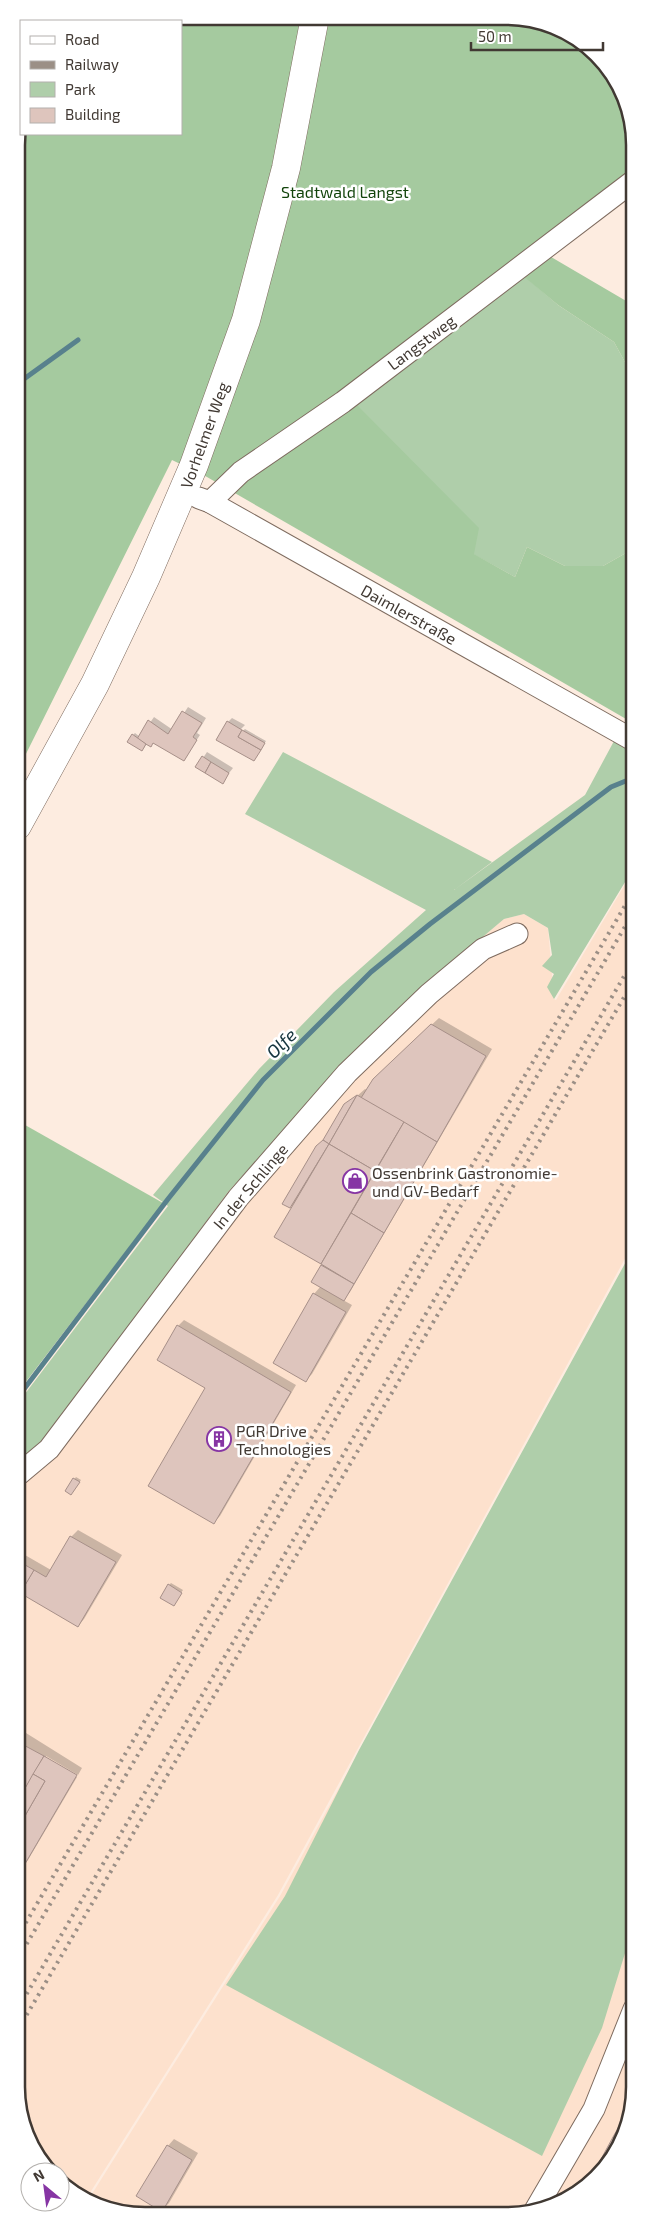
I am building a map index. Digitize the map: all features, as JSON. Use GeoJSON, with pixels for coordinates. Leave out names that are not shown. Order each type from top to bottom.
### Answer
{"type":"FeatureCollection","features":[{"type":"Feature","properties":{"kind":"street","name":"Vorhelmer Weg"},"geometry":{"type":"LineString","coordinates":[[25,811],[94,684],[146,577],[183,492],[246,320],[286,168],[313,25]]}},
{"type":"Feature","properties":{"kind":"street","name":"Langstweg"},"geometry":{"type":"LineString","coordinates":[[210,502],[241,472],[343,402],[626,187]]}},
{"type":"Feature","properties":{"kind":"street","name":"Daimlerstraße"},"geometry":{"type":"LineString","coordinates":[[183,492],[210,502],[626,736]]}},
{"type":"Feature","properties":{"kind":"street","name":"In der Schlinge"},"geometry":{"type":"LineString","coordinates":[[25,1469],[49,1449],[238,1198],[347,1073],[429,994],[483,949],[518,934]]}},
{"type":"Feature","properties":{"kind":"street"},"geometry":{"type":"LineString","coordinates":[[540,2202],[594,2109],[626,2029]]}},
{"type":"Feature","properties":{"kind":"shaded area"},"geometry":{"type":"Polygon","coordinates":[[[626,883],[626,1257],[278,1895],[90,2194],[70,2180],[70,2162],[52,2162],[45,2154],[31,2125],[26,2102],[25,1457],[43,1442],[228,1192],[340,1067],[420,990],[504,919],[524,914],[548,928],[554,999],[556,1000],[626,883]]]}},
{"type":"Feature","properties":{"kind":"shaded area"},"geometry":{"type":"Polygon","coordinates":[[[626,1263],[626,2095],[624,2110],[617,2133],[606,2154],[573,2187],[544,2201],[521,2206],[145,2207],[122,2205],[91,2195],[280,1896],[626,1263]]]}},
{"type":"Feature","properties":{"kind":"green space","name":"Stadtwald Langst"},"geometry":{"type":"Polygon","coordinates":[[[182,25],[514,25],[544,31],[559,37],[591,60],[606,78],[614,92],[624,122],[626,137],[626,194],[546,254],[626,301],[626,364],[614,342],[558,305],[522,275],[355,403],[479,528],[474,554],[515,577],[527,547],[565,566],[603,566],[626,553],[626,719],[207,477],[172,460],[25,756],[25,135],[182,135],[182,25]]]}},
{"type":"Feature","properties":{"kind":"green space"},"geometry":{"type":"Polygon","coordinates":[[[522,274],[558,305],[614,342],[626,364],[626,553],[603,566],[565,566],[527,547],[515,577],[473,554],[354,402],[522,274]]]}},
{"type":"Feature","properties":{"kind":"green space"},"geometry":{"type":"Polygon","coordinates":[[[614,741],[626,749],[626,881],[554,999],[547,987],[554,974],[542,966],[552,955],[548,928],[524,914],[504,919],[420,990],[340,1067],[228,1192],[43,1442],[25,1457],[25,1394],[168,1206],[153,1195],[259,1069],[334,992],[426,910],[245,814],[283,752],[492,862],[454,890],[585,795],[614,741]]]}},
{"type":"Feature","properties":{"kind":"green space"},"geometry":{"type":"Polygon","coordinates":[[[25,1125],[163,1203],[25,1383],[25,1125]]]}},
{"type":"Feature","properties":{"kind":"green space"},"geometry":{"type":"Polygon","coordinates":[[[626,1262],[626,1950],[602,2028],[542,2156],[226,1985],[285,1896],[359,1750],[626,1262]]]}},
{"type":"Feature","properties":{"kind":"building"},"geometry":{"type":"Polygon","coordinates":[[[182,711],[202,723],[193,737],[197,740],[184,761],[153,743],[151,747],[137,739],[148,720],[168,734],[182,711]]]}},
{"type":"Feature","properties":{"kind":"building"},"geometry":{"type":"Polygon","coordinates":[[[227,721],[242,730],[238,737],[261,750],[254,761],[216,740],[227,721]]]}},
{"type":"Feature","properties":{"kind":"building"},"geometry":{"type":"Polygon","coordinates":[[[242,730],[265,743],[261,750],[238,737],[242,730]]]}},
{"type":"Feature","properties":{"kind":"building"},"geometry":{"type":"Polygon","coordinates":[[[132,734],[146,744],[142,751],[127,742],[132,734]]]}},
{"type":"Feature","properties":{"kind":"building"},"geometry":{"type":"Polygon","coordinates":[[[202,756],[211,762],[205,773],[195,767],[202,756]]]}},
{"type":"Feature","properties":{"kind":"building"},"geometry":{"type":"Polygon","coordinates":[[[211,762],[229,773],[223,784],[205,773],[211,762]]]}},
{"type":"Feature","properties":{"kind":"building"},"geometry":{"type":"Polygon","coordinates":[[[431,1024],[486,1056],[437,1142],[361,1098],[373,1079],[431,1024]]]}},
{"type":"Feature","properties":{"kind":"building"},"geometry":{"type":"Polygon","coordinates":[[[357,1095],[329,1144],[323,1140],[344,1104],[357,1095]]]}},
{"type":"Feature","properties":{"kind":"building"},"geometry":{"type":"Polygon","coordinates":[[[357,1095],[404,1122],[375,1171],[329,1144],[357,1095]]]}},
{"type":"Feature","properties":{"kind":"building"},"geometry":{"type":"Polygon","coordinates":[[[404,1122],[437,1142],[384,1233],[351,1213],[404,1122]]]}},
{"type":"Feature","properties":{"kind":"building"},"geometry":{"type":"Polygon","coordinates":[[[323,1140],[329,1144],[290,1208],[282,1204],[316,1146],[323,1140]]]}},
{"type":"Feature","properties":{"kind":"building"},"geometry":{"type":"Polygon","coordinates":[[[329,1144],[375,1171],[321,1264],[274,1237],[329,1144]]]}},
{"type":"Feature","properties":{"kind":"building"},"geometry":{"type":"Polygon","coordinates":[[[351,1213],[384,1233],[354,1284],[321,1264],[351,1213]]]}},
{"type":"Feature","properties":{"kind":"building"},"geometry":{"type":"Polygon","coordinates":[[[321,1265],[354,1284],[344,1301],[311,1282],[321,1265]]]}},
{"type":"Feature","properties":{"kind":"building"},"geometry":{"type":"Polygon","coordinates":[[[313,1293],[346,1312],[306,1382],[273,1363],[313,1293]]]}},
{"type":"Feature","properties":{"kind":"building","name":"PGR Drive Technologies"},"geometry":{"type":"Polygon","coordinates":[[[177,1325],[291,1392],[214,1524],[148,1486],[205,1388],[157,1360],[177,1325]]]}},
{"type":"Feature","properties":{"kind":"building"},"geometry":{"type":"Polygon","coordinates":[[[73,1478],[80,1482],[71,1495],[65,1491],[73,1478]]]}},
{"type":"Feature","properties":{"kind":"building"},"geometry":{"type":"Polygon","coordinates":[[[70,1536],[116,1562],[78,1627],[25,1596],[25,1585],[34,1570],[46,1577],[70,1536]]]}},
{"type":"Feature","properties":{"kind":"building"},"geometry":{"type":"Polygon","coordinates":[[[25,1565],[34,1570],[25,1585],[25,1565]]]}},
{"type":"Feature","properties":{"kind":"building"},"geometry":{"type":"Polygon","coordinates":[[[168,1584],[182,1593],[174,1606],[160,1598],[168,1584]]]}},
{"type":"Feature","properties":{"kind":"building"},"geometry":{"type":"Polygon","coordinates":[[[25,1746],[44,1756],[25,1789],[25,1746]]]}},
{"type":"Feature","properties":{"kind":"building"},"geometry":{"type":"Polygon","coordinates":[[[44,1756],[77,1775],[25,1864],[25,1816],[45,1781],[33,1774],[44,1756]]]}},
{"type":"Feature","properties":{"kind":"building"},"geometry":{"type":"Polygon","coordinates":[[[33,1774],[45,1781],[25,1816],[25,1788],[33,1774]]]}},
{"type":"Feature","properties":{"kind":"building"},"geometry":{"type":"Polygon","coordinates":[[[620,2125],[615,2138],[613,2137],[620,2125]]]}},
{"type":"Feature","properties":{"kind":"building"},"geometry":{"type":"Polygon","coordinates":[[[613,2137],[614,2140],[600,2162],[613,2137]]]}},
{"type":"Feature","properties":{"kind":"building"},"geometry":{"type":"Polygon","coordinates":[[[167,2145],[192,2160],[165,2207],[154,2207],[136,2196],[167,2145]]]}},
{"type":"Feature","properties":{"kind":"waterway"},"geometry":{"type":"LineString","coordinates":[[25,378],[78,340]]}},
{"type":"Feature","properties":{"kind":"waterway","name":"Olfe"},"geometry":{"type":"LineString","coordinates":[[25,1388],[168,1199],[263,1080],[371,972],[430,924],[611,787],[626,781]]}},
{"type":"Feature","properties":{"kind":"railway"},"geometry":{"type":"LineString","coordinates":[[25,1924],[626,904]]}},
{"type":"Feature","properties":{"kind":"railway"},"geometry":{"type":"LineString","coordinates":[[25,1947],[626,925]]}},
{"type":"Feature","properties":{"kind":"railway"},"geometry":{"type":"LineString","coordinates":[[25,1997],[626,973]]}},
{"type":"Feature","properties":{"kind":"railway"},"geometry":{"type":"LineString","coordinates":[[25,2018],[626,994]]}},
{"type":"Feature","properties":{"kind":"place","name":"Ossenbrink Gastronomie- und GV-Bedarf"},"geometry":{"type":"Point","coordinates":[355,1181]}},
{"type":"Feature","properties":{"kind":"place","name":"PGR Drive Technologies"},"geometry":{"type":"Point","coordinates":[219,1439]}}]}
